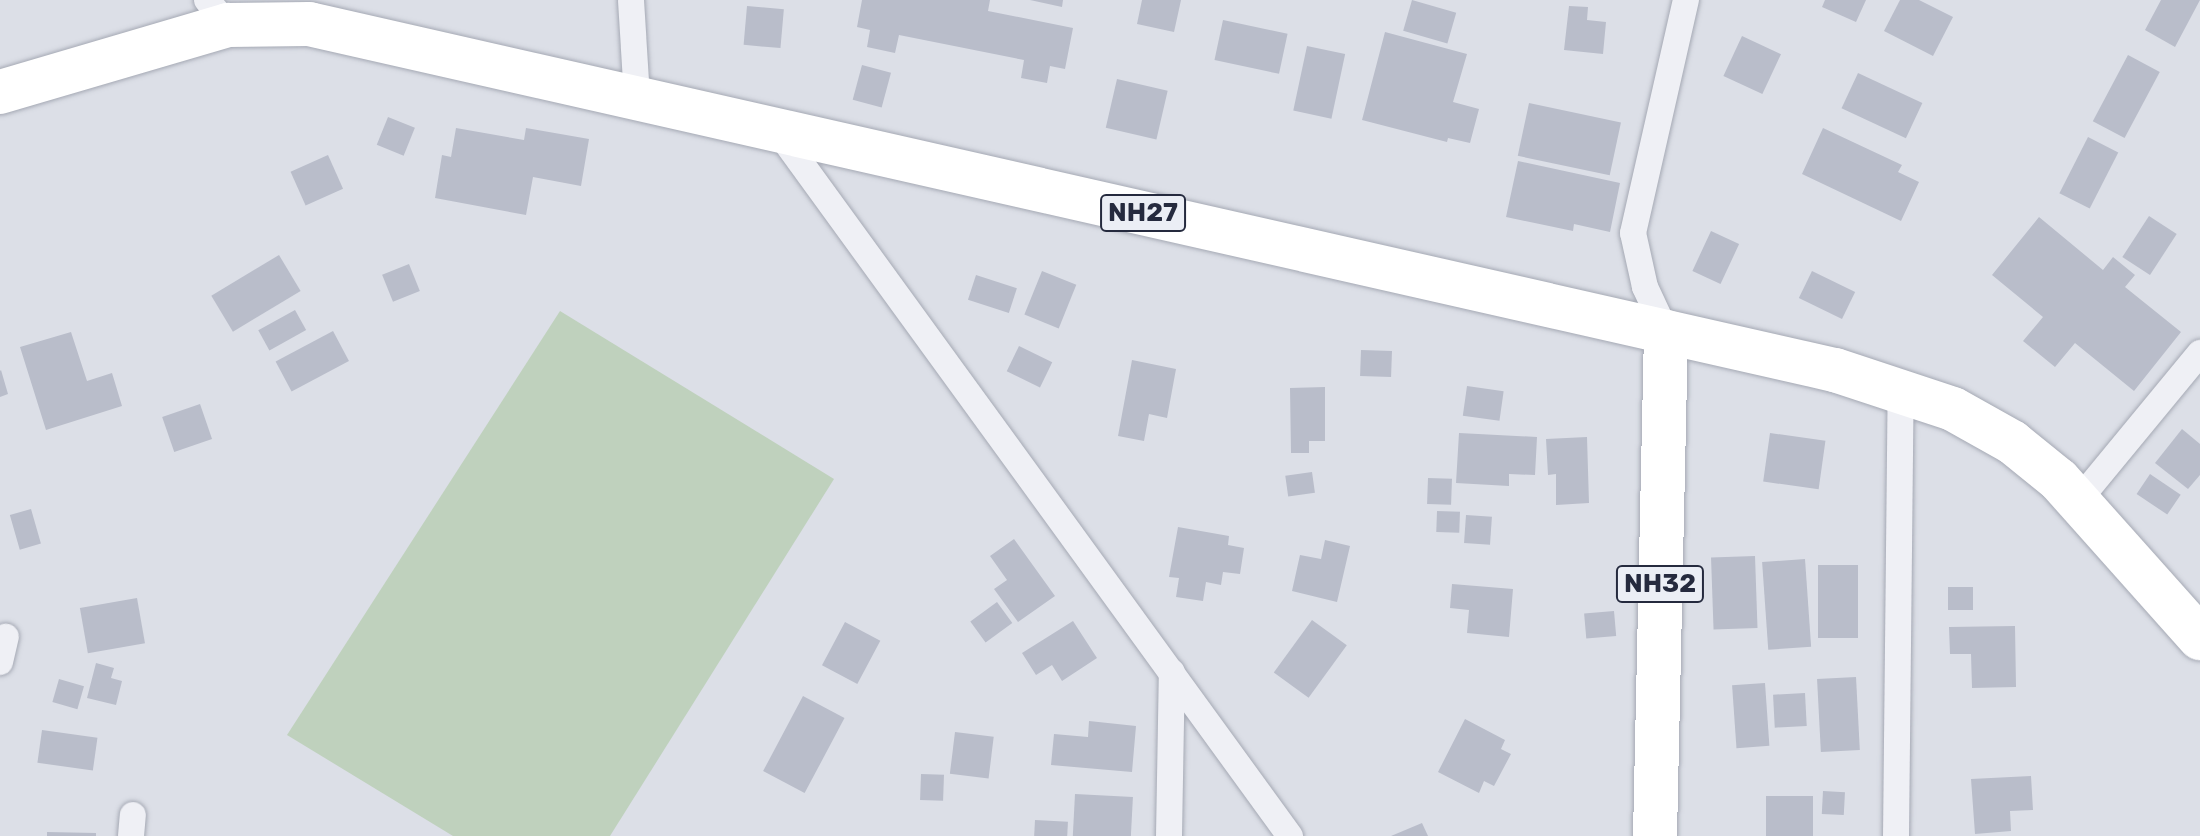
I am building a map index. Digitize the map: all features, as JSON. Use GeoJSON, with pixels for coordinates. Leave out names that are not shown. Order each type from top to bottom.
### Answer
{"type":"FeatureCollection","features":[{"type":"Feature","properties":{"kind":"highway","name":"NH27"},"geometry":{"type":"LineString","coordinates":[[0,92],[217,12],[309,24],[1835,370],[1953,409],[2012,442],[2078,501],[2200,638]]}},
{"type":"Feature","properties":{"kind":"highway","name":"NH32"},"geometry":{"type":"LineString","coordinates":[[1655,836],[1666,332]]}},
{"type":"Feature","properties":{"kind":"street"},"geometry":{"type":"LineString","coordinates":[[631,0],[637,98]]}},
{"type":"Feature","properties":{"kind":"street"},"geometry":{"type":"LineString","coordinates":[[1666,332],[1645,287],[1633,233],[1686,0]]}},
{"type":"Feature","properties":{"kind":"street"},"geometry":{"type":"LineString","coordinates":[[777,130],[1290,836]]}},
{"type":"Feature","properties":{"kind":"street"},"geometry":{"type":"LineString","coordinates":[[2078,501],[2200,353]]}},
{"type":"Feature","properties":{"kind":"street"},"geometry":{"type":"LineString","coordinates":[[1896,836],[1901,392]]}},
{"type":"Feature","properties":{"kind":"street"},"geometry":{"type":"LineString","coordinates":[[1169,836],[1172,672]]}},
{"type":"Feature","properties":{"kind":"green space"},"geometry":{"type":"Polygon","coordinates":[[[560,311],[834,479],[610,836],[453,836],[287,735],[560,311]]]}},
{"type":"Feature","properties":{"kind":"building"},"geometry":{"type":"Polygon","coordinates":[[[862,0],[990,0],[988,11],[1073,28],[1065,69],[1050,66],[1047,83],[1021,78],[1024,60],[899,35],[895,53],[867,47],[870,30],[857,27],[862,0]]]}},
{"type":"Feature","properties":{"kind":"building"},"geometry":{"type":"Polygon","coordinates":[[[1030,0],[1063,0],[1062,7],[1030,0]]]}},
{"type":"Feature","properties":{"kind":"building"},"geometry":{"type":"Polygon","coordinates":[[[1142,0],[1181,0],[1174,32],[1137,24],[1142,0]]]}},
{"type":"Feature","properties":{"kind":"building"},"geometry":{"type":"Polygon","coordinates":[[[1412,0],[1456,13],[1447,43],[1403,31],[1412,0]]]}},
{"type":"Feature","properties":{"kind":"building"},"geometry":{"type":"Polygon","coordinates":[[[1825,0],[1866,0],[1856,22],[1822,7],[1825,0]]]}},
{"type":"Feature","properties":{"kind":"building"},"geometry":{"type":"Polygon","coordinates":[[[1900,0],[1919,0],[1953,17],[1933,56],[1884,31],[1900,0]]]}},
{"type":"Feature","properties":{"kind":"building"},"geometry":{"type":"Polygon","coordinates":[[[2161,0],[2200,0],[2175,47],[2145,30],[2161,0]]]}},
{"type":"Feature","properties":{"kind":"building"},"geometry":{"type":"Polygon","coordinates":[[[747,6],[784,9],[780,48],[744,45],[747,6]]]}},
{"type":"Feature","properties":{"kind":"building"},"geometry":{"type":"Polygon","coordinates":[[[1569,6],[1588,7],[1587,20],[1606,22],[1603,54],[1564,50],[1569,6]]]}},
{"type":"Feature","properties":{"kind":"building"},"geometry":{"type":"Polygon","coordinates":[[[1223,20],[1288,34],[1279,74],[1214,60],[1223,20]]]}},
{"type":"Feature","properties":{"kind":"building"},"geometry":{"type":"Polygon","coordinates":[[[1385,32],[1467,54],[1453,102],[1479,109],[1470,143],[1448,138],[1447,142],[1362,120],[1385,32]]]}},
{"type":"Feature","properties":{"kind":"building"},"geometry":{"type":"Polygon","coordinates":[[[1742,36],[1781,54],[1762,94],[1723,76],[1742,36]]]}},
{"type":"Feature","properties":{"kind":"building"},"geometry":{"type":"Polygon","coordinates":[[[1307,46],[1345,54],[1331,119],[1293,111],[1307,46]]]}},
{"type":"Feature","properties":{"kind":"building"},"geometry":{"type":"Polygon","coordinates":[[[2128,55],[2160,72],[2125,138],[2093,121],[2128,55]]]}},
{"type":"Feature","properties":{"kind":"building"},"geometry":{"type":"Polygon","coordinates":[[[862,65],[891,73],[882,108],[853,100],[862,65]]]}},
{"type":"Feature","properties":{"kind":"building"},"geometry":{"type":"Polygon","coordinates":[[[1858,73],[1922,103],[1906,138],[1842,108],[1858,73]]]}},
{"type":"Feature","properties":{"kind":"building"},"geometry":{"type":"Polygon","coordinates":[[[1117,79],[1168,91],[1156,139],[1106,128],[1117,79]]]}},
{"type":"Feature","properties":{"kind":"building"},"geometry":{"type":"Polygon","coordinates":[[[1529,103],[1621,123],[1610,175],[1518,156],[1529,103]]]}},
{"type":"Feature","properties":{"kind":"building"},"geometry":{"type":"Polygon","coordinates":[[[388,117],[415,128],[404,156],[377,145],[388,117]]]}},
{"type":"Feature","properties":{"kind":"building"},"geometry":{"type":"Polygon","coordinates":[[[456,128],[524,140],[526,128],[589,139],[581,186],[533,177],[526,215],[435,198],[442,155],[451,157],[456,128]]]}},
{"type":"Feature","properties":{"kind":"building"},"geometry":{"type":"Polygon","coordinates":[[[1823,128],[1902,165],[1898,172],[1919,182],[1901,221],[1802,174],[1823,128]]]}},
{"type":"Feature","properties":{"kind":"building"},"geometry":{"type":"Polygon","coordinates":[[[2088,137],[2118,152],[2090,209],[2059,193],[2088,137]]]}},
{"type":"Feature","properties":{"kind":"building"},"geometry":{"type":"Polygon","coordinates":[[[328,155],[343,189],[306,205],[291,172],[328,155]]]}},
{"type":"Feature","properties":{"kind":"building"},"geometry":{"type":"Polygon","coordinates":[[[1518,161],[1620,183],[1610,232],[1574,224],[1573,231],[1506,217],[1518,161]]]}},
{"type":"Feature","properties":{"kind":"building"},"geometry":{"type":"Polygon","coordinates":[[[2149,216],[2177,234],[2150,275],[2122,257],[2149,216]]]}},
{"type":"Feature","properties":{"kind":"building"},"geometry":{"type":"Polygon","coordinates":[[[2039,217],[2103,270],[2113,257],[2135,275],[2125,287],[2181,332],[2134,391],[2075,343],[2055,367],[2023,341],[2043,317],[1992,275],[2039,217]]]}},
{"type":"Feature","properties":{"kind":"building"},"geometry":{"type":"Polygon","coordinates":[[[1711,231],[1739,244],[1721,284],[1692,271],[1711,231]]]}},
{"type":"Feature","properties":{"kind":"building"},"geometry":{"type":"Polygon","coordinates":[[[279,255],[301,291],[233,332],[211,296],[279,255]]]}},
{"type":"Feature","properties":{"kind":"building"},"geometry":{"type":"Polygon","coordinates":[[[409,264],[420,291],[393,302],[382,275],[409,264]]]}},
{"type":"Feature","properties":{"kind":"building"},"geometry":{"type":"Polygon","coordinates":[[[1042,271],[1076,285],[1059,328],[1024,315],[1042,271]]]}},
{"type":"Feature","properties":{"kind":"building"},"geometry":{"type":"Polygon","coordinates":[[[1812,271],[1855,292],[1842,319],[1799,298],[1812,271]]]}},
{"type":"Feature","properties":{"kind":"building"},"geometry":{"type":"Polygon","coordinates":[[[976,275],[1017,288],[1009,313],[968,300],[976,275]]]}},
{"type":"Feature","properties":{"kind":"building"},"geometry":{"type":"Polygon","coordinates":[[[295,310],[306,330],[269,350],[258,330],[295,310]]]}},
{"type":"Feature","properties":{"kind":"building"},"geometry":{"type":"Polygon","coordinates":[[[333,331],[349,361],[292,392],[276,362],[333,331]]]}},
{"type":"Feature","properties":{"kind":"building"},"geometry":{"type":"Polygon","coordinates":[[[71,332],[87,381],[112,373],[122,406],[46,430],[20,347],[71,332]]]}},
{"type":"Feature","properties":{"kind":"building"},"geometry":{"type":"Polygon","coordinates":[[[1019,346],[1052,362],[1040,387],[1007,371],[1019,346]]]}},
{"type":"Feature","properties":{"kind":"building"},"geometry":{"type":"Polygon","coordinates":[[[1361,350],[1392,351],[1391,377],[1360,376],[1361,350]]]}},
{"type":"Feature","properties":{"kind":"building"},"geometry":{"type":"Polygon","coordinates":[[[1132,360],[1176,369],[1167,418],[1149,414],[1144,441],[1118,436],[1132,360]]]}},
{"type":"Feature","properties":{"kind":"building"},"geometry":{"type":"Polygon","coordinates":[[[0,371],[8,394],[0,397],[0,371]]]}},
{"type":"Feature","properties":{"kind":"building"},"geometry":{"type":"Polygon","coordinates":[[[1467,386],[1504,391],[1499,421],[1463,416],[1467,386]]]}},
{"type":"Feature","properties":{"kind":"building"},"geometry":{"type":"Polygon","coordinates":[[[1325,387],[1325,441],[1309,441],[1309,453],[1291,453],[1290,388],[1325,387]]]}},
{"type":"Feature","properties":{"kind":"building"},"geometry":{"type":"Polygon","coordinates":[[[200,404],[212,439],[174,452],[162,417],[200,404]]]}},
{"type":"Feature","properties":{"kind":"building"},"geometry":{"type":"Polygon","coordinates":[[[2182,429],[2200,444],[2200,475],[2188,489],[2155,463],[2182,429]]]}},
{"type":"Feature","properties":{"kind":"building"},"geometry":{"type":"Polygon","coordinates":[[[1459,433],[1537,437],[1535,475],[1509,474],[1509,486],[1456,483],[1459,433]]]}},
{"type":"Feature","properties":{"kind":"building"},"geometry":{"type":"Polygon","coordinates":[[[1770,433],[1825,441],[1819,489],[1763,482],[1770,433]]]}},
{"type":"Feature","properties":{"kind":"building"},"geometry":{"type":"Polygon","coordinates":[[[1587,437],[1589,503],[1556,505],[1556,474],[1548,475],[1546,439],[1587,437]]]}},
{"type":"Feature","properties":{"kind":"building"},"geometry":{"type":"Polygon","coordinates":[[[1312,472],[1315,493],[1288,497],[1285,476],[1312,472]]]}},
{"type":"Feature","properties":{"kind":"building"},"geometry":{"type":"Polygon","coordinates":[[[2150,474],[2181,495],[2167,515],[2137,494],[2150,474]]]}},
{"type":"Feature","properties":{"kind":"building"},"geometry":{"type":"Polygon","coordinates":[[[1428,478],[1452,479],[1451,505],[1427,504],[1428,478]]]}},
{"type":"Feature","properties":{"kind":"building"},"geometry":{"type":"Polygon","coordinates":[[[31,509],[41,544],[20,550],[10,515],[31,509]]]}},
{"type":"Feature","properties":{"kind":"building"},"geometry":{"type":"Polygon","coordinates":[[[1437,511],[1460,512],[1459,533],[1436,532],[1437,511]]]}},
{"type":"Feature","properties":{"kind":"building"},"geometry":{"type":"Polygon","coordinates":[[[1466,515],[1492,517],[1490,545],[1464,543],[1466,515]]]}},
{"type":"Feature","properties":{"kind":"building"},"geometry":{"type":"Polygon","coordinates":[[[1178,527],[1229,536],[1228,545],[1244,548],[1240,574],[1223,572],[1221,585],[1206,582],[1203,601],[1176,597],[1179,578],[1169,577],[1178,527]]]}},
{"type":"Feature","properties":{"kind":"building"},"geometry":{"type":"Polygon","coordinates":[[[1014,539],[1055,596],[1018,622],[994,589],[1007,580],[990,556],[1014,539]]]}},
{"type":"Feature","properties":{"kind":"building"},"geometry":{"type":"Polygon","coordinates":[[[1325,540],[1350,546],[1337,602],[1292,591],[1300,555],[1321,559],[1325,540]]]}},
{"type":"Feature","properties":{"kind":"building"},"geometry":{"type":"Polygon","coordinates":[[[1755,556],[1758,628],[1714,629],[1711,558],[1755,556]]]}},
{"type":"Feature","properties":{"kind":"building"},"geometry":{"type":"Polygon","coordinates":[[[1805,559],[1811,647],[1768,650],[1762,562],[1805,559]]]}},
{"type":"Feature","properties":{"kind":"building"},"geometry":{"type":"Polygon","coordinates":[[[1818,565],[1858,565],[1858,638],[1818,638],[1818,565]]]}},
{"type":"Feature","properties":{"kind":"building"},"geometry":{"type":"Polygon","coordinates":[[[1452,584],[1513,589],[1509,637],[1467,633],[1469,610],[1450,608],[1452,584]]]}},
{"type":"Feature","properties":{"kind":"building"},"geometry":{"type":"Polygon","coordinates":[[[1948,587],[1973,587],[1973,610],[1948,610],[1948,587]]]}},
{"type":"Feature","properties":{"kind":"building"},"geometry":{"type":"Polygon","coordinates":[[[137,598],[145,643],[88,653],[80,608],[137,598]]]}},
{"type":"Feature","properties":{"kind":"building"},"geometry":{"type":"Polygon","coordinates":[[[997,602],[1012,623],[986,642],[970,621],[997,602]]]}},
{"type":"Feature","properties":{"kind":"building"},"geometry":{"type":"Polygon","coordinates":[[[1614,611],[1616,636],[1586,639],[1584,614],[1614,611]]]}},
{"type":"Feature","properties":{"kind":"building"},"geometry":{"type":"Polygon","coordinates":[[[1312,620],[1347,645],[1309,698],[1274,673],[1312,620]]]}},
{"type":"Feature","properties":{"kind":"building"},"geometry":{"type":"Polygon","coordinates":[[[1073,621],[1097,658],[1062,681],[1052,665],[1036,675],[1022,653],[1073,621]]]}},
{"type":"Feature","properties":{"kind":"building"},"geometry":{"type":"Polygon","coordinates":[[[845,622],[880,641],[857,684],[822,665],[845,622]]]}},
{"type":"Feature","properties":{"kind":"building"},"geometry":{"type":"Polygon","coordinates":[[[2015,626],[2016,687],[1972,688],[1971,654],[1950,654],[1949,627],[2015,626]]]}},
{"type":"Feature","properties":{"kind":"building"},"geometry":{"type":"Polygon","coordinates":[[[96,663],[114,668],[111,678],[122,681],[116,705],[87,698],[96,663]]]}},
{"type":"Feature","properties":{"kind":"building"},"geometry":{"type":"Polygon","coordinates":[[[1856,677],[1860,750],[1821,752],[1817,679],[1856,677]]]}},
{"type":"Feature","properties":{"kind":"building"},"geometry":{"type":"Polygon","coordinates":[[[59,679],[84,686],[77,709],[52,702],[59,679]]]}},
{"type":"Feature","properties":{"kind":"building"},"geometry":{"type":"Polygon","coordinates":[[[1765,683],[1769,746],[1736,748],[1732,685],[1765,683]]]}},
{"type":"Feature","properties":{"kind":"building"},"geometry":{"type":"Polygon","coordinates":[[[1805,693],[1807,726],[1775,728],[1773,695],[1805,693]]]}},
{"type":"Feature","properties":{"kind":"building"},"geometry":{"type":"Polygon","coordinates":[[[803,696],[844,718],[805,793],[763,771],[803,696]]]}},
{"type":"Feature","properties":{"kind":"building"},"geometry":{"type":"Polygon","coordinates":[[[1465,719],[1505,740],[1501,749],[1511,754],[1494,786],[1484,781],[1479,793],[1438,772],[1465,719]]]}},
{"type":"Feature","properties":{"kind":"building"},"geometry":{"type":"Polygon","coordinates":[[[1089,721],[1136,726],[1132,772],[1051,765],[1054,734],[1088,737],[1089,721]]]}},
{"type":"Feature","properties":{"kind":"building"},"geometry":{"type":"Polygon","coordinates":[[[42,730],[97,738],[93,770],[37,763],[42,730]]]}},
{"type":"Feature","properties":{"kind":"building"},"geometry":{"type":"Polygon","coordinates":[[[955,732],[994,737],[989,778],[950,774],[955,732]]]}},
{"type":"Feature","properties":{"kind":"building"},"geometry":{"type":"Polygon","coordinates":[[[921,774],[944,775],[943,801],[920,800],[921,774]]]}},
{"type":"Feature","properties":{"kind":"building"},"geometry":{"type":"Polygon","coordinates":[[[2031,776],[2033,810],[2010,811],[2011,831],[1975,834],[1971,779],[2031,776]]]}},
{"type":"Feature","properties":{"kind":"building"},"geometry":{"type":"Polygon","coordinates":[[[1823,791],[1845,792],[1844,815],[1822,814],[1823,791]]]}},
{"type":"Feature","properties":{"kind":"building"},"geometry":{"type":"Polygon","coordinates":[[[1075,794],[1133,797],[1131,836],[1073,836],[1075,794]]]}},
{"type":"Feature","properties":{"kind":"building"},"geometry":{"type":"Polygon","coordinates":[[[1766,796],[1813,796],[1813,836],[1766,836],[1766,796]]]}},
{"type":"Feature","properties":{"kind":"building"},"geometry":{"type":"Polygon","coordinates":[[[1035,820],[1068,822],[1067,836],[1034,836],[1035,820]]]}},
{"type":"Feature","properties":{"kind":"building"},"geometry":{"type":"Polygon","coordinates":[[[1422,823],[1428,836],[1391,836],[1422,823]]]}},
{"type":"Feature","properties":{"kind":"building"},"geometry":{"type":"Polygon","coordinates":[[[47,832],[96,833],[96,836],[47,836],[47,832]]]}}]}
